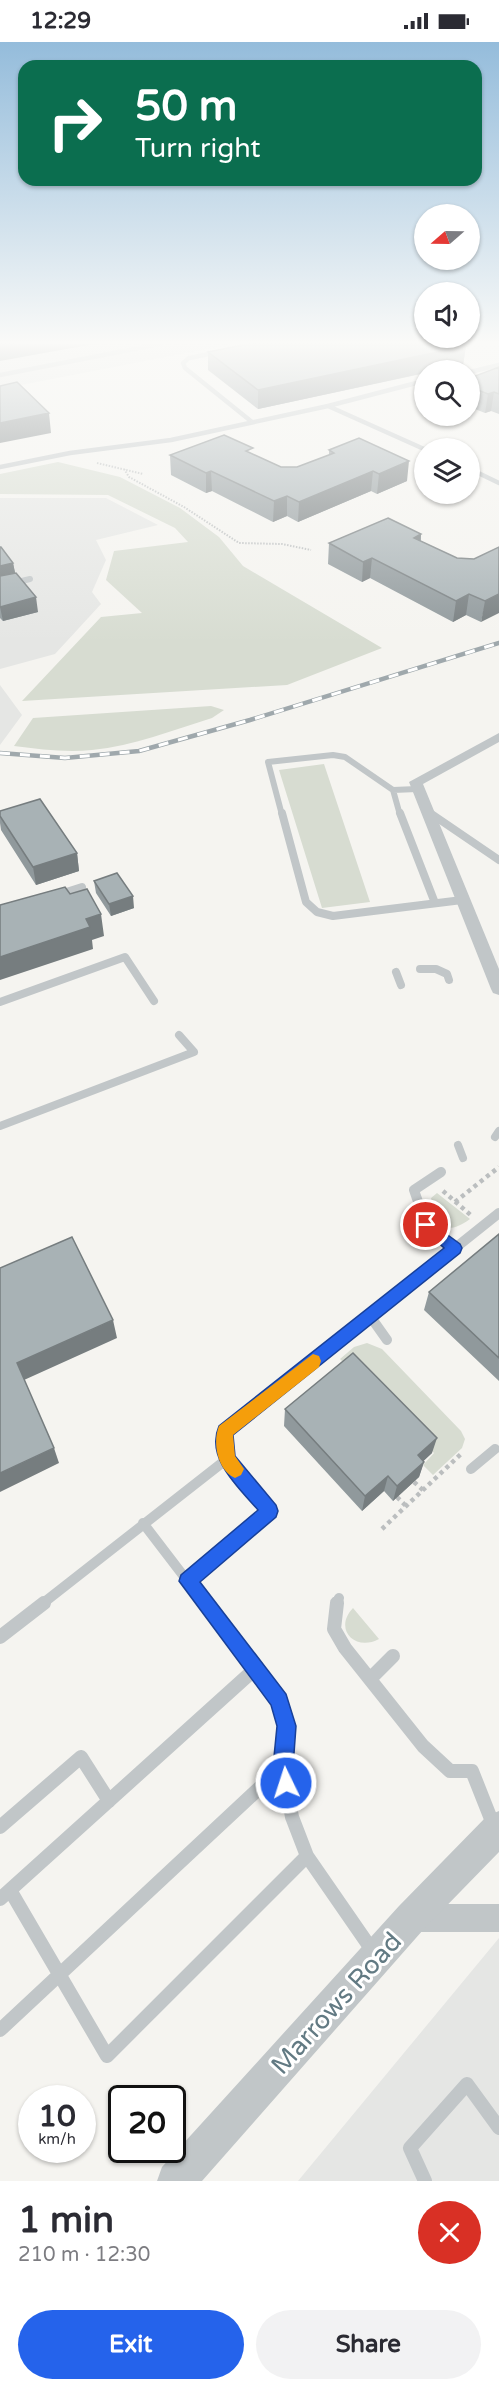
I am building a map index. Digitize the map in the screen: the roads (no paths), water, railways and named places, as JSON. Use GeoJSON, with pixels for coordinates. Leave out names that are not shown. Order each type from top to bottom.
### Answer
{"type":"FeatureCollection","features":[{"type":"Feature","properties":{"kind":"street"},"geometry":{"type":"LineString","coordinates":[[498,985],[425,810],[416,782],[499,737]]}},
{"type":"Feature","properties":{"kind":"street","name":"Marrows Road"},"geometry":{"type":"LineString","coordinates":[[176,2181],[411,1918],[498,1832]]}},
{"type":"Feature","properties":{"kind":"street"},"geometry":{"type":"LineString","coordinates":[[411,1918],[499,1918]]}},
{"type":"Feature","properties":{"kind":"lane"},"geometry":{"type":"LineString","coordinates":[[0,467],[134,444]]}},
{"type":"Feature","properties":{"kind":"lane"},"geometry":{"type":"LineString","coordinates":[[480,474],[499,483]]}},
{"type":"Feature","properties":{"kind":"lane"},"geometry":{"type":"LineString","coordinates":[[0,586],[30,579]]}},
{"type":"Feature","properties":{"kind":"lane"},"geometry":{"type":"LineString","coordinates":[[417,789],[393,790],[345,757],[333,755],[267,762],[306,902],[317,912],[333,916],[462,900]]}},
{"type":"Feature","properties":{"kind":"lane"},"geometry":{"type":"LineString","coordinates":[[393,790],[396,804],[435,903]]}},
{"type":"Feature","properties":{"kind":"lane"},"geometry":{"type":"LineString","coordinates":[[425,810],[499,860]]}},
{"type":"Feature","properties":{"kind":"lane"},"geometry":{"type":"LineString","coordinates":[[52,897],[82,887]]}},
{"type":"Feature","properties":{"kind":"lane"},"geometry":{"type":"LineString","coordinates":[[0,1002],[125,957],[154,1001]]}},
{"type":"Feature","properties":{"kind":"lane"},"geometry":{"type":"LineString","coordinates":[[420,969],[436,969],[447,974],[449,980]]}},
{"type":"Feature","properties":{"kind":"lane"},"geometry":{"type":"LineString","coordinates":[[396,972],[401,985]]}},
{"type":"Feature","properties":{"kind":"lane"},"geometry":{"type":"LineString","coordinates":[[0,1126],[194,1052],[179,1035]]}},
{"type":"Feature","properties":{"kind":"lane"},"geometry":{"type":"LineString","coordinates":[[458,1145],[463,1158]]}},
{"type":"Feature","properties":{"kind":"lane"},"geometry":{"type":"LineString","coordinates":[[441,1172],[414,1190],[426,1225],[455,1248]]}},
{"type":"Feature","properties":{"kind":"lane"},"geometry":{"type":"LineString","coordinates":[[188,1581],[270,1511],[227,1459],[225,1432],[499,1213]]}},
{"type":"Feature","properties":{"kind":"lane"},"geometry":{"type":"LineString","coordinates":[[370,1316],[387,1340]]}},
{"type":"Feature","properties":{"kind":"lane"},"geometry":{"type":"LineString","coordinates":[[471,1469],[495,1449]]}},
{"type":"Feature","properties":{"kind":"lane"},"geometry":{"type":"LineString","coordinates":[[0,1637],[227,1459]]}},
{"type":"Feature","properties":{"kind":"lane"},"geometry":{"type":"LineString","coordinates":[[143,1523],[279,1700],[287,1726],[283,1767],[292,1817],[306,1856],[376,1957]]}},
{"type":"Feature","properties":{"kind":"lane"},"geometry":{"type":"LineString","coordinates":[[339,1598],[335,1607],[334,1629],[345,1648],[423,1746],[450,1771],[472,1771],[498,1832]]}},
{"type":"Feature","properties":{"kind":"lane"},"geometry":{"type":"LineString","coordinates":[[370,1679],[393,1656]]}},
{"type":"Feature","properties":{"kind":"lane"},"geometry":{"type":"LineString","coordinates":[[255,1669],[5,1895],[59,1975],[107,2056],[306,1856]]}},
{"type":"Feature","properties":{"kind":"lane"},"geometry":{"type":"LineString","coordinates":[[0,1827],[81,1757],[109,1801]]}},
{"type":"Feature","properties":{"kind":"lane"},"geometry":{"type":"LineString","coordinates":[[0,2030],[283,1767]]}},
{"type":"Feature","properties":{"kind":"lane"},"geometry":{"type":"LineString","coordinates":[[425,2181],[410,2148],[467,2084],[499,2128]]}},
{"type":"Feature","properties":{"kind":"railway"},"geometry":{"type":"LineString","coordinates":[[0,753],[65,758],[139,751],[250,720],[499,643]]}}]}
